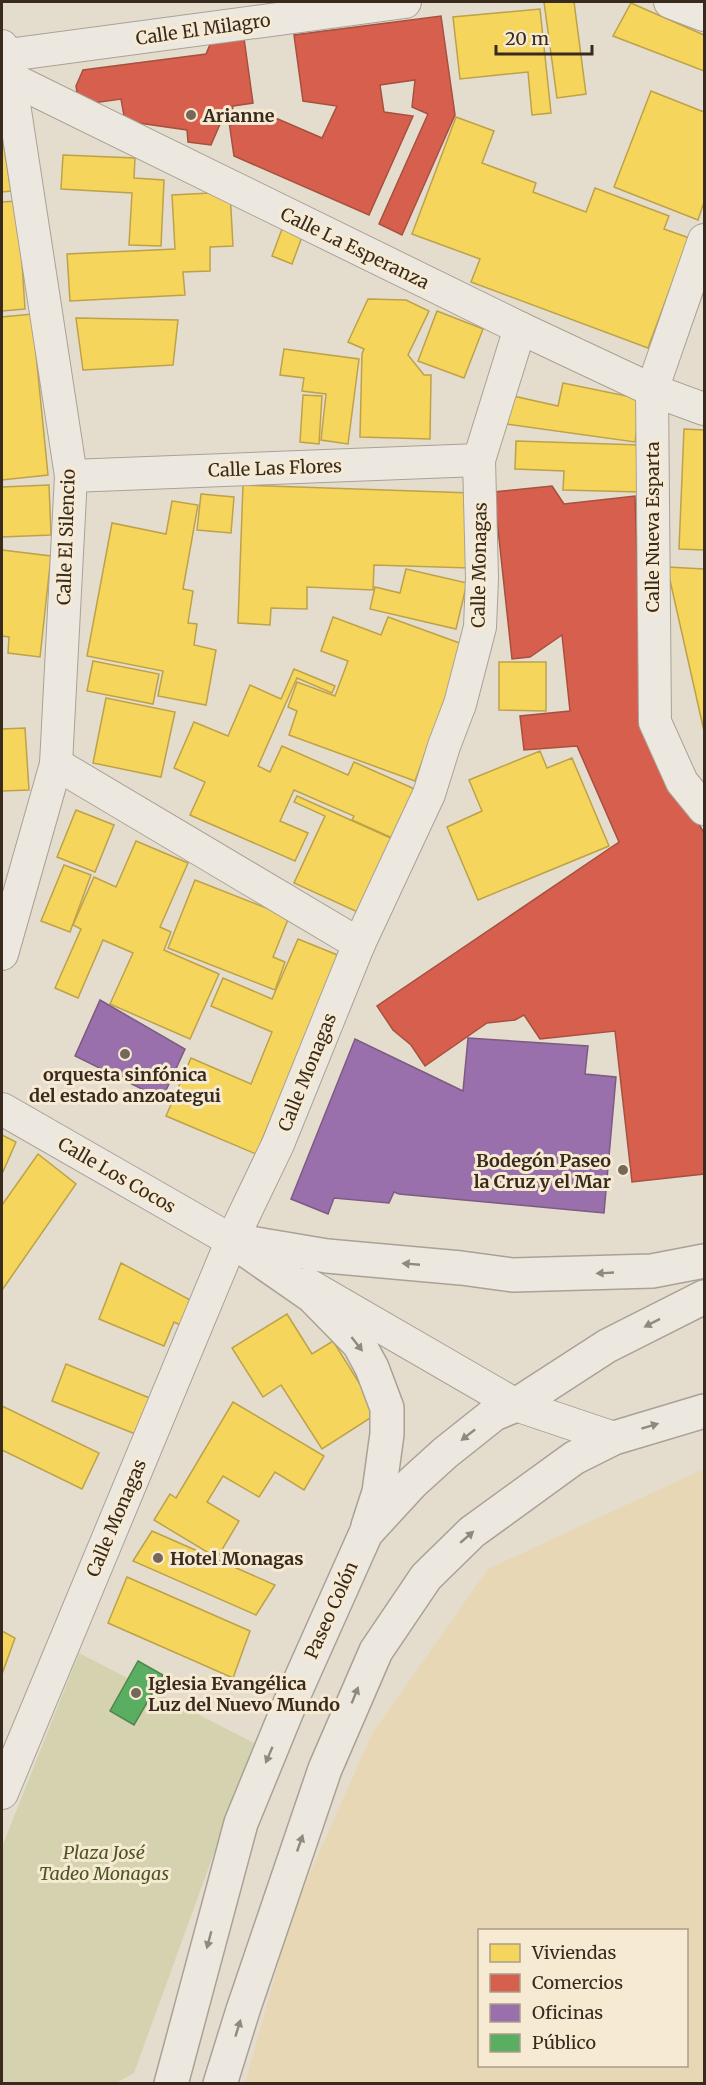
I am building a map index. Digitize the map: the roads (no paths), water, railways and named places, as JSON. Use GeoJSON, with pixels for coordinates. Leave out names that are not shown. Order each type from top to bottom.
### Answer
{"type":"FeatureCollection","features":[{"type":"Feature","properties":{"kind":"street","name":"Calle El Milagro"},"geometry":{"type":"LineString","coordinates":[[4,59],[405,2]]}},
{"type":"Feature","properties":{"kind":"street"},"geometry":{"type":"LineString","coordinates":[[670,2],[705,15]]}},
{"type":"Feature","properties":{"kind":"street","name":"Calle La Esperanza"},"geometry":{"type":"LineString","coordinates":[[4,59],[520,328],[652,390],[705,409]]}},
{"type":"Feature","properties":{"kind":"street","name":"Calle El Silencio"},"geometry":{"type":"LineString","coordinates":[[2,954],[56,764],[71,476],[4,59]]}},
{"type":"Feature","properties":{"kind":"street","name":"Calle Nueva Esparta"},"geometry":{"type":"LineString","coordinates":[[705,240],[652,390],[655,722],[682,782],[705,809]]}},
{"type":"Feature","properties":{"kind":"street","name":"Calle Monagas"},"geometry":{"type":"LineString","coordinates":[[2,1793],[232,1240],[278,1144],[359,944],[429,794],[471,666],[480,627],[482,588],[479,460],[520,328]]}},
{"type":"Feature","properties":{"kind":"street","name":"Calle Las Flores"},"geometry":{"type":"LineString","coordinates":[[71,476],[479,460]]}},
{"type":"Feature","properties":{"kind":"street"},"geometry":{"type":"LineString","coordinates":[[56,764],[359,944]]}},
{"type":"Feature","properties":{"kind":"street","name":"Calle Los Cocos"},"geometry":{"type":"LineString","coordinates":[[2,1109],[516,1405],[614,1438]]}},
{"type":"Feature","properties":{"kind":"street"},"geometry":{"type":"LineString","coordinates":[[232,1240],[327,1256],[513,1275],[652,1271],[705,1261]]}},
{"type":"Feature","properties":{"kind":"street"},"geometry":{"type":"LineString","coordinates":[[232,1240],[312,1296],[359,1344],[372,1368],[387,1408],[387,1434],[379,1492],[366,1533]]}},
{"type":"Feature","properties":{"kind":"street","name":"Paseo Colón"},"geometry":{"type":"LineString","coordinates":[[171,2084],[241,1823],[291,1701],[366,1533],[412,1483],[494,1414],[516,1405],[607,1346],[705,1297]]}},
{"type":"Feature","properties":{"kind":"street"},"geometry":{"type":"LineString","coordinates":[[220,2084],[325,1768],[376,1651],[426,1577],[472,1532],[574,1458],[614,1438],[705,1411]]}},
{"type":"Feature","properties":{"kind":"place","name":"Arianne"},"geometry":{"type":"Point","coordinates":[191,115]}},
{"type":"Feature","properties":{"kind":"place","name":"orquesta sinfónica del estado anzoategui"},"geometry":{"type":"Point","coordinates":[125,1054]}},
{"type":"Feature","properties":{"kind":"place","name":"Bodegón Paseo la Cruz y el Mar"},"geometry":{"type":"Point","coordinates":[623,1170]}},
{"type":"Feature","properties":{"kind":"place","name":"Hotel Monagas"},"geometry":{"type":"Point","coordinates":[158,1558]}},
{"type":"Feature","properties":{"kind":"place","name":"Iglesia Evangélica Luz del Nuevo Mundo"},"geometry":{"type":"Point","coordinates":[136,1693]}},
{"type":"Feature","properties":{"kind":"park label","name":"Plaza José Tadeo Monagas"},"geometry":{"type":"Point","coordinates":[104,1862]}}]}
